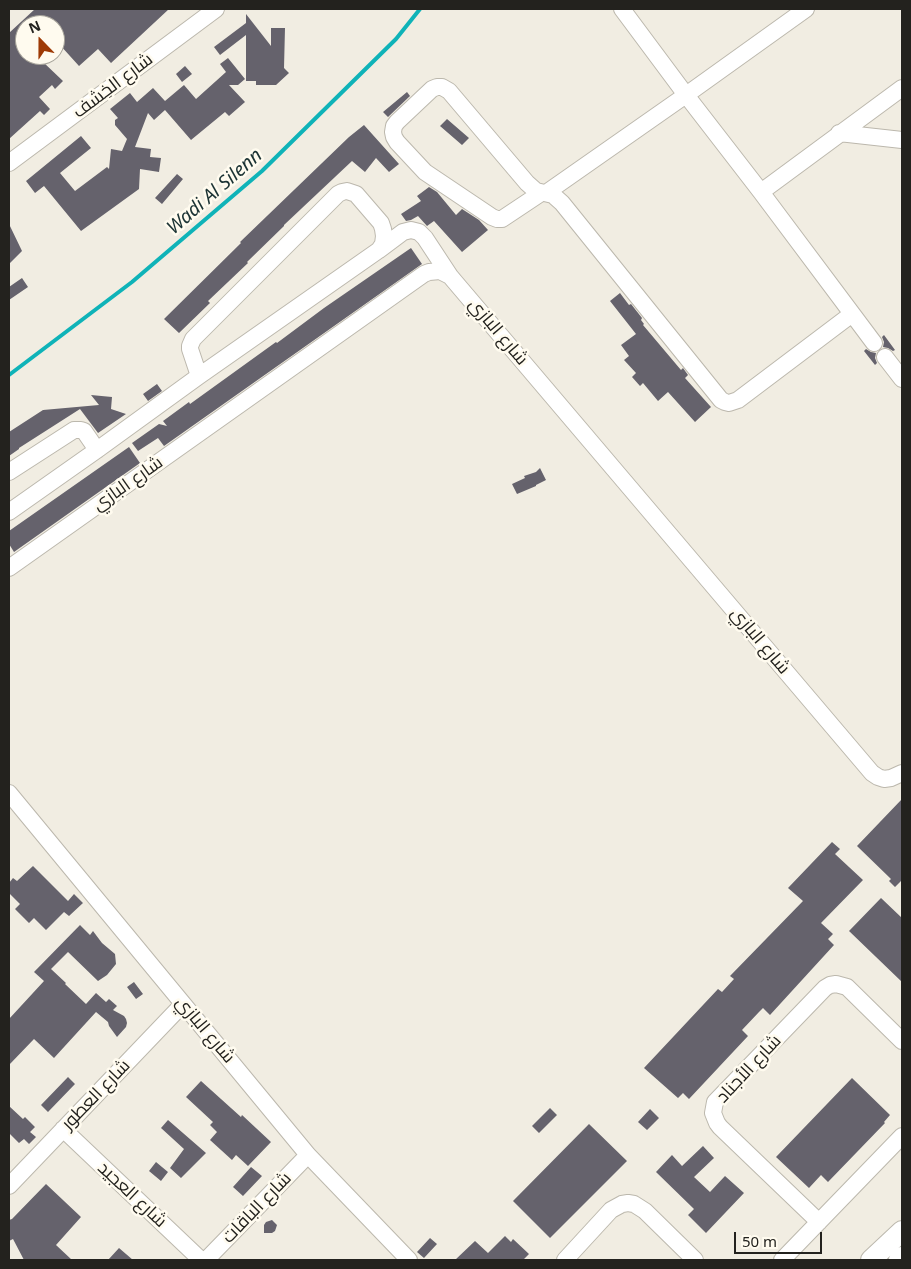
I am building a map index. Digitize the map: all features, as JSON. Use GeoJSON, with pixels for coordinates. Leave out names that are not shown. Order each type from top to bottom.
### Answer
{"type":"FeatureCollection","features":[{"type":"Feature","properties":{"kind":"main road"},"geometry":{"type":"LineString","coordinates":[[871,1260],[902,1231]]}},
{"type":"Feature","properties":{"kind":"street","name":"شارع الخِشف"},"geometry":{"type":"LineString","coordinates":[[9,163],[216,9]]}},
{"type":"Feature","properties":{"kind":"street"},"geometry":{"type":"LineString","coordinates":[[622,9],[874,343]]}},
{"type":"Feature","properties":{"kind":"street"},"geometry":{"type":"LineString","coordinates":[[806,9],[686,95],[544,193],[502,219],[492,217],[425,172],[397,142],[393,132],[397,122],[432,89],[437,87],[449,91],[527,183],[536,191],[544,193],[553,195],[562,203],[721,400],[725,402],[734,402],[852,314]]}},
{"type":"Feature","properties":{"kind":"street"},"geometry":{"type":"LineString","coordinates":[[761,192],[902,88]]}},
{"type":"Feature","properties":{"kind":"street"},"geometry":{"type":"LineString","coordinates":[[839,133],[902,140]]}},
{"type":"Feature","properties":{"kind":"street"},"geometry":{"type":"LineString","coordinates":[[199,376],[190,349],[194,339],[338,194],[347,191],[356,194],[381,223],[384,236],[383,244],[379,250]]}},
{"type":"Feature","properties":{"kind":"street"},"geometry":{"type":"LineString","coordinates":[[9,512],[403,232],[411,230],[419,232],[450,276]]}},
{"type":"Feature","properties":{"kind":"street","name":"شارع البازي"},"geometry":{"type":"LineString","coordinates":[[9,568],[424,274],[440,271],[450,276],[872,773],[884,779],[902,773]]}},
{"type":"Feature","properties":{"kind":"street"},"geometry":{"type":"LineString","coordinates":[[885,357],[902,379]]}},
{"type":"Feature","properties":{"kind":"street"},"geometry":{"type":"LineString","coordinates":[[9,472],[74,430],[84,431],[98,450]]}},
{"type":"Feature","properties":{"kind":"street","name":"شارع البازي"},"geometry":{"type":"LineString","coordinates":[[9,793],[308,1155],[409,1260]]}},
{"type":"Feature","properties":{"kind":"street","name":"شارع الأجناد"},"geometry":{"type":"LineString","coordinates":[[819,1222],[716,1123],[713,1113],[715,1102],[830,985],[836,984],[847,987],[902,1040]]}},
{"type":"Feature","properties":{"kind":"street","name":"شارع العطور"},"geometry":{"type":"LineString","coordinates":[[9,1186],[183,1004]]}},
{"type":"Feature","properties":{"kind":"street","name":"شارع العجيد"},"geometry":{"type":"LineString","coordinates":[[63,1129],[201,1260]]}},
{"type":"Feature","properties":{"kind":"street"},"geometry":{"type":"LineString","coordinates":[[782,1260],[902,1136]]}},
{"type":"Feature","properties":{"kind":"street","name":"شارع الباقات"},"geometry":{"type":"LineString","coordinates":[[206,1260],[308,1155]]}},
{"type":"Feature","properties":{"kind":"street"},"geometry":{"type":"LineString","coordinates":[[565,1260],[610,1210],[628,1203],[640,1206],[695,1260]]}},
{"type":"Feature","properties":{"kind":"building"},"geometry":{"type":"Polygon","coordinates":[[[35,9],[169,9],[111,63],[98,49],[79,66],[65,51],[65,15],[28,15],[35,9]]]}},
{"type":"Feature","properties":{"kind":"building"},"geometry":{"type":"Polygon","coordinates":[[[246,14],[271,46],[271,28],[285,28],[284,68],[289,73],[276,85],[256,85],[256,81],[246,81],[246,35],[220,55],[214,47],[246,23],[246,14]]]}},
{"type":"Feature","properties":{"kind":"building"},"geometry":{"type":"Polygon","coordinates":[[[15,27],[15,65],[46,65],[63,81],[55,89],[52,85],[39,97],[50,109],[44,115],[40,111],[9,139],[9,33],[15,27]]]}},
{"type":"Feature","properties":{"kind":"building"},"geometry":{"type":"Polygon","coordinates":[[[228,58],[245,79],[238,85],[229,85],[245,102],[229,116],[225,112],[191,140],[165,110],[154,120],[148,113],[135,147],[151,149],[150,157],[161,158],[159,172],[140,169],[139,189],[81,231],[44,186],[35,193],[26,181],[81,136],[91,148],[60,173],[75,191],[107,167],[109,169],[111,149],[122,151],[127,139],[115,125],[115,120],[118,118],[110,109],[130,93],[137,102],[153,88],[165,101],[184,85],[196,99],[226,72],[220,64],[228,58]]]}},
{"type":"Feature","properties":{"kind":"building"},"geometry":{"type":"Polygon","coordinates":[[[185,66],[192,74],[182,82],[176,74],[185,66]]]}},
{"type":"Feature","properties":{"kind":"building"},"geometry":{"type":"Polygon","coordinates":[[[407,92],[410,96],[388,117],[383,112],[407,92]]]}},
{"type":"Feature","properties":{"kind":"building"},"geometry":{"type":"Polygon","coordinates":[[[447,119],[469,138],[462,145],[440,126],[447,119]]]}},
{"type":"Feature","properties":{"kind":"building"},"geometry":{"type":"Polygon","coordinates":[[[364,125],[399,164],[389,172],[376,158],[365,172],[352,161],[284,225],[208,301],[210,303],[179,333],[164,319],[240,242],[349,137],[364,125]]]}},
{"type":"Feature","properties":{"kind":"building"},"geometry":{"type":"Polygon","coordinates":[[[177,174],[183,179],[162,204],[155,198],[177,174]]]}},
{"type":"Feature","properties":{"kind":"building"},"geometry":{"type":"Polygon","coordinates":[[[429,187],[437,192],[456,215],[462,209],[479,220],[488,230],[462,252],[434,221],[427,226],[418,216],[406,221],[401,214],[421,201],[417,196],[429,187]]]}},
{"type":"Feature","properties":{"kind":"building"},"geometry":{"type":"Polygon","coordinates":[[[9,224],[22,251],[9,264],[9,224]]]}},
{"type":"Feature","properties":{"kind":"building"},"geometry":{"type":"Polygon","coordinates":[[[411,248],[422,264],[164,446],[158,438],[138,451],[132,443],[159,424],[167,426],[163,421],[189,402],[190,404],[411,248]]]}},
{"type":"Feature","properties":{"kind":"building"},"geometry":{"type":"Polygon","coordinates":[[[22,278],[28,287],[9,300],[9,287],[22,278]]]}},
{"type":"Feature","properties":{"kind":"building"},"geometry":{"type":"Polygon","coordinates":[[[620,293],[642,318],[643,325],[681,370],[683,368],[688,375],[685,378],[711,407],[695,422],[668,392],[658,401],[643,383],[640,386],[632,377],[636,373],[624,360],[629,356],[621,345],[636,334],[610,301],[620,293]]]}},
{"type":"Feature","properties":{"kind":"building"},"geometry":{"type":"Polygon","coordinates":[[[884,335],[895,350],[883,347],[882,337],[884,335]]]}},
{"type":"Feature","properties":{"kind":"building"},"geometry":{"type":"Polygon","coordinates":[[[866,349],[876,353],[877,363],[875,365],[864,351],[866,349]]]}},
{"type":"Feature","properties":{"kind":"building"},"geometry":{"type":"Polygon","coordinates":[[[157,384],[162,391],[148,401],[143,394],[157,384]]]}},
{"type":"Feature","properties":{"kind":"building"},"geometry":{"type":"Polygon","coordinates":[[[91,395],[112,397],[111,409],[126,414],[98,433],[80,409],[9,456],[9,432],[43,410],[99,405],[91,395]]]}},
{"type":"Feature","properties":{"kind":"building"},"geometry":{"type":"Polygon","coordinates":[[[129,447],[140,463],[14,552],[9,544],[9,531],[129,447]]]}},
{"type":"Feature","properties":{"kind":"building"},"geometry":{"type":"Polygon","coordinates":[[[540,468],[546,480],[517,494],[512,484],[540,468]]]}},
{"type":"Feature","properties":{"kind":"building"},"geometry":{"type":"Polygon","coordinates":[[[902,799],[902,880],[895,887],[889,881],[891,879],[857,846],[902,799]]]}},
{"type":"Feature","properties":{"kind":"building"},"geometry":{"type":"Polygon","coordinates":[[[832,842],[840,849],[835,854],[863,880],[821,923],[833,934],[828,939],[834,945],[770,1015],[763,1008],[742,1030],[748,1036],[689,1099],[683,1093],[678,1098],[644,1068],[718,989],[722,992],[734,979],[730,976],[803,901],[788,888],[832,842]]]}},
{"type":"Feature","properties":{"kind":"building"},"geometry":{"type":"Polygon","coordinates":[[[33,866],[68,901],[74,894],[83,903],[69,916],[64,912],[46,930],[34,918],[29,923],[15,909],[20,904],[9,893],[9,883],[13,878],[17,881],[33,866]]]}},
{"type":"Feature","properties":{"kind":"building"},"geometry":{"type":"Polygon","coordinates":[[[881,898],[902,918],[902,982],[849,931],[881,898]]]}},
{"type":"Feature","properties":{"kind":"building"},"geometry":{"type":"Polygon","coordinates":[[[80,925],[90,935],[93,931],[102,943],[115,954],[116,964],[107,975],[98,981],[68,952],[51,969],[86,1004],[96,993],[106,1002],[109,999],[117,1006],[113,1010],[126,1019],[126,1027],[117,1037],[108,1022],[96,1012],[54,1058],[34,1039],[9,1065],[9,1019],[44,981],[34,972],[80,925]]]}},
{"type":"Feature","properties":{"kind":"building"},"geometry":{"type":"Polygon","coordinates":[[[134,982],[143,994],[136,999],[127,987],[134,982]]]}},
{"type":"Feature","properties":{"kind":"building"},"geometry":{"type":"Polygon","coordinates":[[[68,1077],[75,1084],[48,1112],[41,1105],[68,1077]]]}},
{"type":"Feature","properties":{"kind":"building"},"geometry":{"type":"Polygon","coordinates":[[[852,1078],[890,1115],[885,1123],[828,1182],[821,1175],[809,1188],[776,1157],[852,1078]]]}},
{"type":"Feature","properties":{"kind":"building"},"geometry":{"type":"Polygon","coordinates":[[[201,1081],[271,1142],[248,1166],[236,1155],[232,1160],[210,1140],[217,1132],[210,1125],[213,1122],[186,1097],[201,1081]]]}},
{"type":"Feature","properties":{"kind":"building"},"geometry":{"type":"Polygon","coordinates":[[[9,1106],[35,1127],[30,1132],[36,1137],[29,1144],[24,1139],[19,1143],[9,1133],[9,1106]]]}},
{"type":"Feature","properties":{"kind":"building"},"geometry":{"type":"Polygon","coordinates":[[[550,1108],[557,1115],[539,1133],[532,1126],[550,1108]]]}},
{"type":"Feature","properties":{"kind":"building"},"geometry":{"type":"Polygon","coordinates":[[[650,1109],[659,1118],[647,1130],[638,1122],[650,1109]]]}},
{"type":"Feature","properties":{"kind":"building"},"geometry":{"type":"Polygon","coordinates":[[[168,1120],[206,1153],[181,1178],[170,1168],[184,1149],[161,1128],[168,1120]]]}},
{"type":"Feature","properties":{"kind":"building"},"geometry":{"type":"Polygon","coordinates":[[[589,1124],[627,1161],[550,1238],[513,1201],[589,1124]]]}},
{"type":"Feature","properties":{"kind":"building"},"geometry":{"type":"Polygon","coordinates":[[[703,1146],[714,1158],[694,1177],[710,1192],[725,1176],[744,1193],[706,1233],[688,1215],[694,1209],[656,1172],[672,1155],[682,1166],[703,1146]]]}},
{"type":"Feature","properties":{"kind":"building"},"geometry":{"type":"Polygon","coordinates":[[[156,1162],[168,1172],[161,1181],[149,1171],[156,1162]]]}},
{"type":"Feature","properties":{"kind":"building"},"geometry":{"type":"Polygon","coordinates":[[[251,1167],[262,1176],[243,1196],[233,1187],[251,1167]]]}},
{"type":"Feature","properties":{"kind":"building"},"geometry":{"type":"Polygon","coordinates":[[[46,1184],[81,1217],[56,1245],[72,1260],[24,1260],[13,1239],[9,1241],[9,1220],[46,1184]]]}},
{"type":"Feature","properties":{"kind":"building"},"geometry":{"type":"Polygon","coordinates":[[[272,1220],[277,1225],[275,1231],[264,1233],[264,1225],[272,1220]]]}},
{"type":"Feature","properties":{"kind":"building"},"geometry":{"type":"Polygon","coordinates":[[[505,1236],[511,1242],[513,1239],[529,1254],[523,1260],[455,1260],[475,1241],[488,1253],[505,1236]]]}},
{"type":"Feature","properties":{"kind":"building"},"geometry":{"type":"Polygon","coordinates":[[[430,1238],[437,1244],[424,1258],[417,1252],[430,1238]]]}},
{"type":"Feature","properties":{"kind":"building"},"geometry":{"type":"Polygon","coordinates":[[[119,1248],[133,1260],[108,1260],[119,1248]]]}},
{"type":"Feature","properties":{"kind":"waterway","name":"Wadi Al Silenn"},"geometry":{"type":"LineString","coordinates":[[9,375],[132,282],[262,171],[396,39],[420,9]]}}]}
